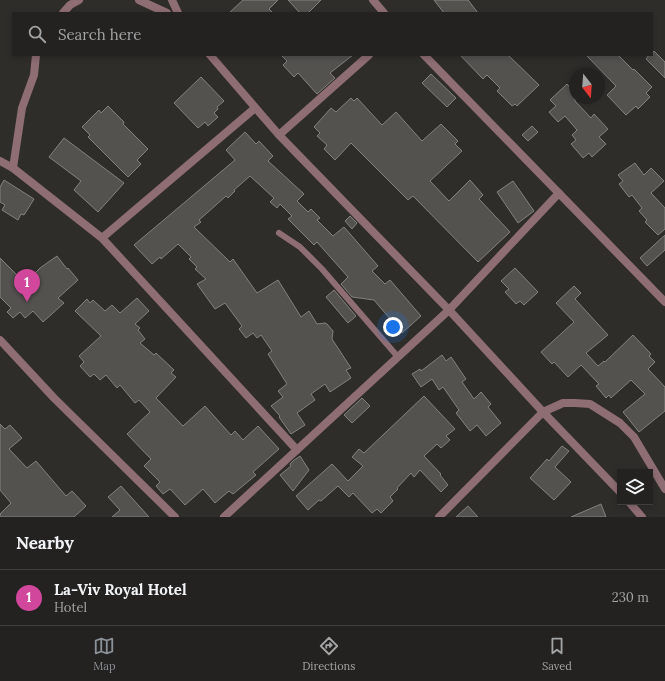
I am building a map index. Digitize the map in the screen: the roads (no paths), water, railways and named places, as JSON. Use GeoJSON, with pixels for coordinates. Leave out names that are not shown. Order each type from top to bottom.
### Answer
{"type":"FeatureCollection","features":[{"type":"Feature","properties":{"kind":"street"},"geometry":{"type":"LineString","coordinates":[[64,12],[70,5],[79,0]]}},
{"type":"Feature","properties":{"kind":"street"},"geometry":{"type":"LineString","coordinates":[[139,0],[165,12]]}},
{"type":"Feature","properties":{"kind":"street"},"geometry":{"type":"LineString","coordinates":[[172,0],[178,12]]}},
{"type":"Feature","properties":{"kind":"street"},"geometry":{"type":"LineString","coordinates":[[372,0],[383,12]]}},
{"type":"Feature","properties":{"kind":"street"},"geometry":{"type":"LineString","coordinates":[[13,168],[22,108],[34,75],[36,56]]}},
{"type":"Feature","properties":{"kind":"street"},"geometry":{"type":"LineString","coordinates":[[211,56],[279,135],[449,310],[543,412],[617,489]]}},
{"type":"Feature","properties":{"kind":"street"},"geometry":{"type":"LineString","coordinates":[[279,135],[368,56]]}},
{"type":"Feature","properties":{"kind":"street"},"geometry":{"type":"LineString","coordinates":[[425,56],[665,302]]}},
{"type":"Feature","properties":{"kind":"street"},"geometry":{"type":"LineString","coordinates":[[102,238],[255,108]]}},
{"type":"Feature","properties":{"kind":"street"},"geometry":{"type":"LineString","coordinates":[[0,161],[13,168],[102,238],[297,450]]}},
{"type":"Feature","properties":{"kind":"street"},"geometry":{"type":"LineString","coordinates":[[224,517],[449,310],[559,192]]}},
{"type":"Feature","properties":{"kind":"street"},"geometry":{"type":"LineString","coordinates":[[0,340],[54,398],[175,517]]}},
{"type":"Feature","properties":{"kind":"street"},"geometry":{"type":"LineString","coordinates":[[439,517],[543,412],[563,403],[575,402],[590,404],[614,419],[634,437],[665,490]]}},
{"type":"Feature","properties":{"kind":"street"},"geometry":{"type":"LineString","coordinates":[[632,505],[642,517]]}},
{"type":"Feature","properties":{"kind":"lane"},"geometry":{"type":"LineString","coordinates":[[279,233],[300,247],[322,269],[398,357]]}},
{"type":"Feature","properties":{"kind":"place","name":"La-Viv Royal Hotel"},"geometry":{"type":"Point","coordinates":[27,302]}}]}
